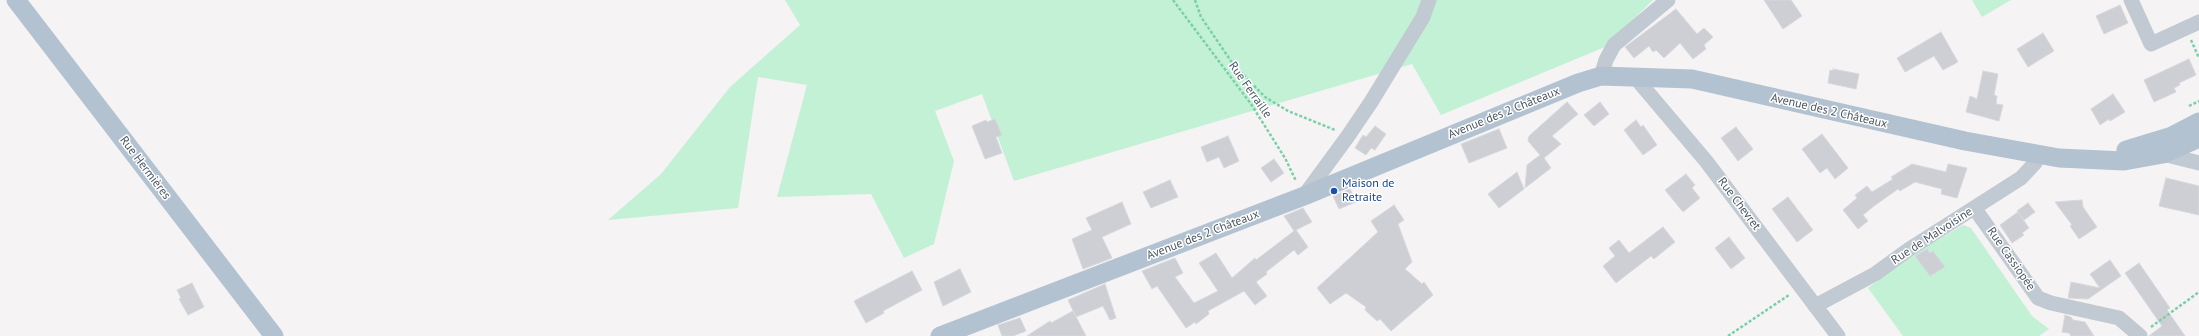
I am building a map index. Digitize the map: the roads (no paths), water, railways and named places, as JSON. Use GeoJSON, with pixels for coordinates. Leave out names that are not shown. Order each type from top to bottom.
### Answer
{"type":"FeatureCollection","features":[{"type":"Feature","properties":{"kind":"main road","name":"Rue Hermières"},"geometry":{"type":"LineString","coordinates":[[16,0],[274,336]]}},
{"type":"Feature","properties":{"kind":"main road","name":"Avenue des 2 Châteaux"},"geometry":{"type":"LineString","coordinates":[[940,336],[1304,196],[1578,83],[1601,76],[1692,79],[1965,142],[2038,155],[2124,161],[2162,154],[2199,138]]}},
{"type":"Feature","properties":{"kind":"main road","name":"Avenue des 2 Châteaux"},"geometry":{"type":"LineString","coordinates":[[2094,159],[2172,136],[2199,122]]}},
{"type":"Feature","properties":{"kind":"street"},"geometry":{"type":"LineString","coordinates":[[1304,196],[1348,136],[1423,17],[1429,0]]}},
{"type":"Feature","properties":{"kind":"street"},"geometry":{"type":"LineString","coordinates":[[1601,76],[1606,60],[1614,45],[1668,0]]}},
{"type":"Feature","properties":{"kind":"street"},"geometry":{"type":"LineString","coordinates":[[2131,0],[2151,44],[2199,22]]}},
{"type":"Feature","properties":{"kind":"street","name":"Rue Chevret"},"geometry":{"type":"LineString","coordinates":[[1634,76],[1706,162],[1838,336]]}},
{"type":"Feature","properties":{"kind":"street"},"geometry":{"type":"LineString","coordinates":[[2162,154],[2199,163]]}},
{"type":"Feature","properties":{"kind":"street","name":"Rue de Malvoisine"},"geometry":{"type":"LineString","coordinates":[[1815,306],[1875,274],[1908,250],[2021,178],[2035,163],[2038,155]]}},
{"type":"Feature","properties":{"kind":"street","name":"Rue Cassiopée"},"geometry":{"type":"LineString","coordinates":[[1975,208],[2038,298],[2051,303],[2119,318],[2139,336]]}},
{"type":"Feature","properties":{"kind":"place","name":"Maison de Retraite"},"geometry":{"type":"Point","coordinates":[1334,191]}}]}
